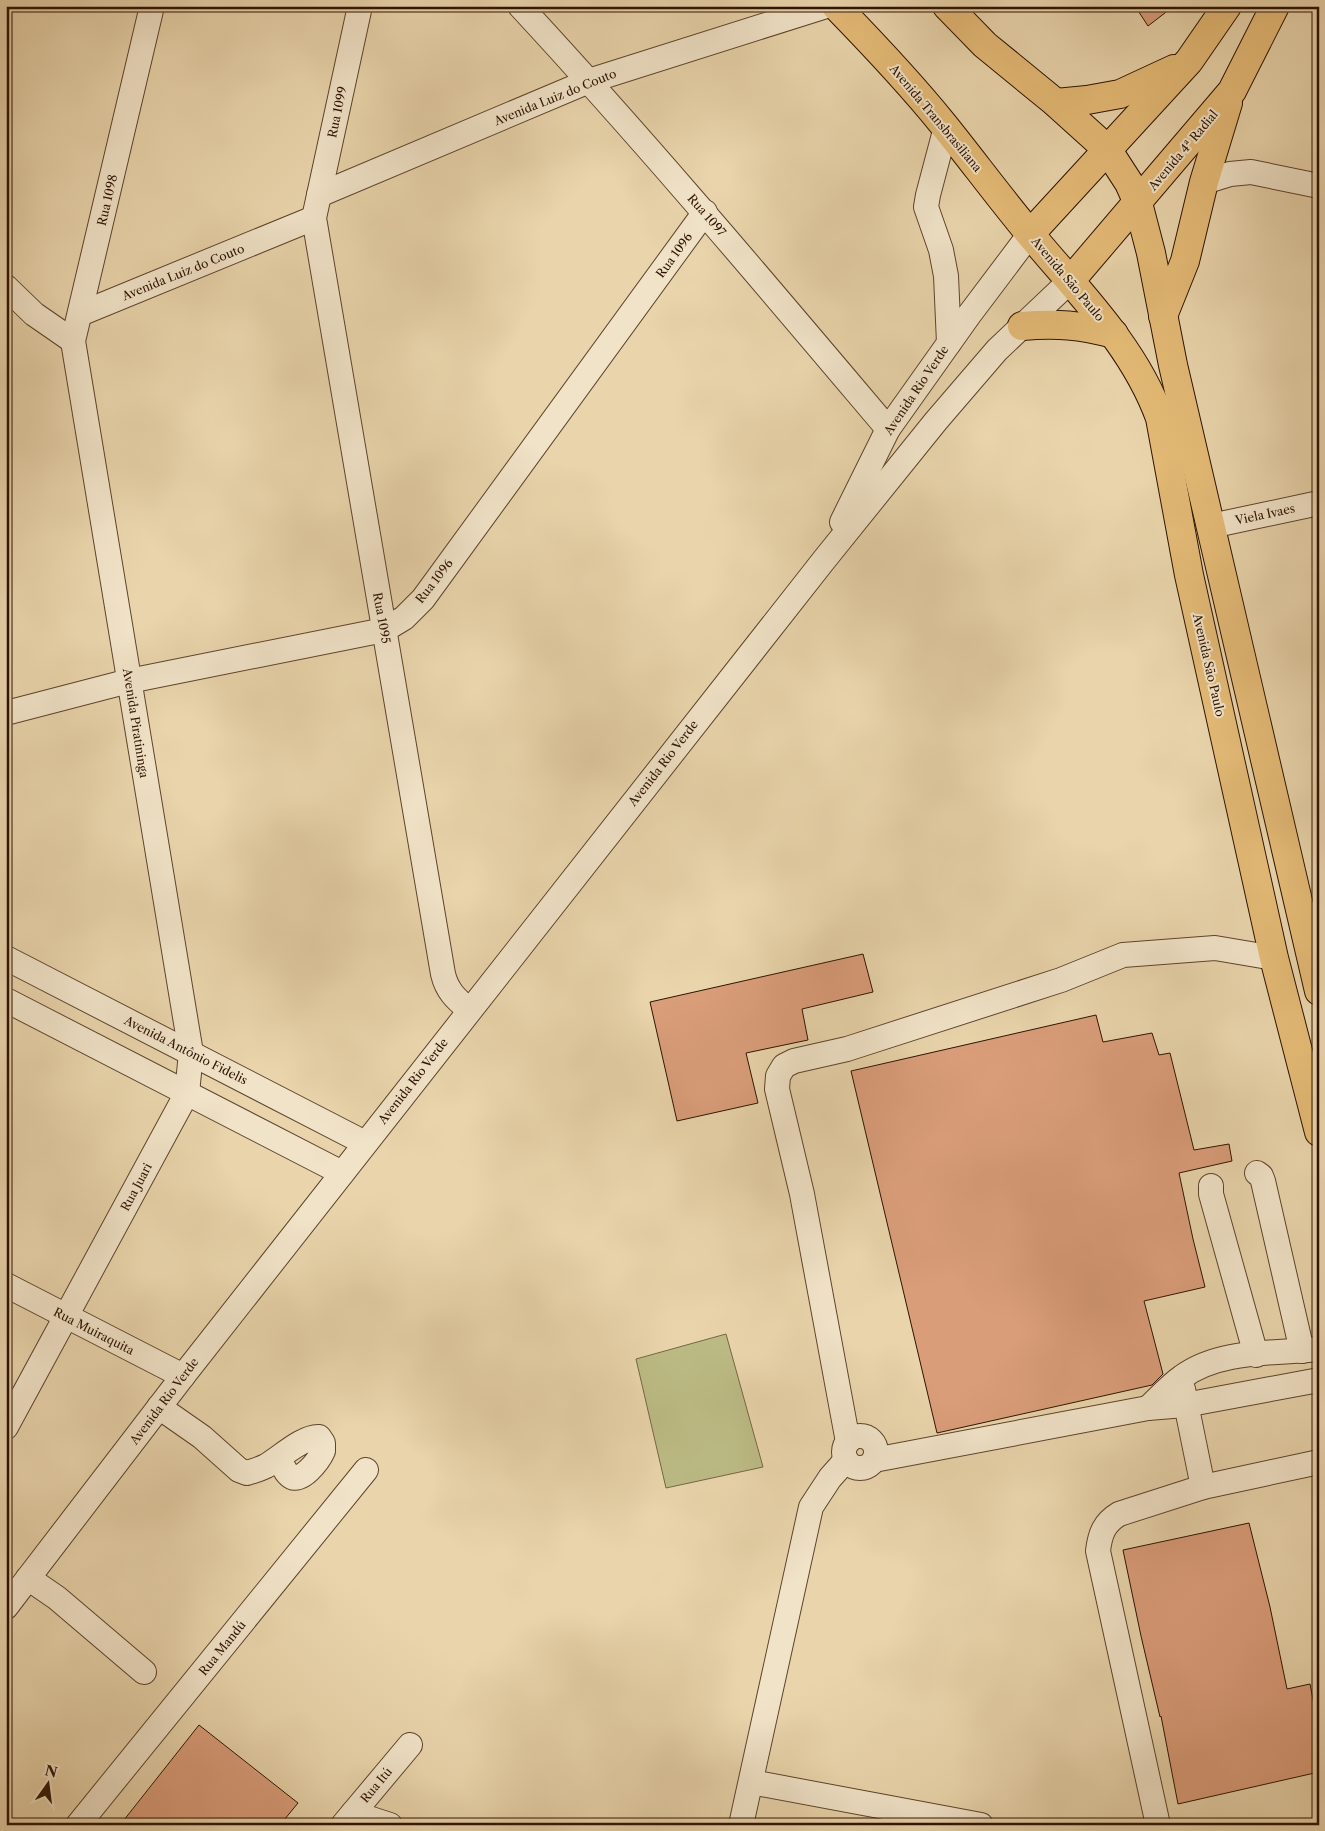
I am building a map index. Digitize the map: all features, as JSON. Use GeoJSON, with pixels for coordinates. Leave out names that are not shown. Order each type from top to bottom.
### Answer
{"type":"FeatureCollection","features":[{"type":"Feature","properties":{"kind":"main road","name":"Avenida Transbrasiliana"},"geometry":{"type":"LineString","coordinates":[[836,6],[872,43],[946,127],[1030,234]]}},
{"type":"Feature","properties":{"kind":"main road"},"geometry":{"type":"LineString","coordinates":[[947,6],[985,45],[1056,103],[1107,149],[1125,176],[1138,203],[1319,991]]}},
{"type":"Feature","properties":{"kind":"main road"},"geometry":{"type":"LineString","coordinates":[[1030,234],[1189,62],[1227,6]]}},
{"type":"Feature","properties":{"kind":"main road","name":"Avenida 4ª Radial"},"geometry":{"type":"LineString","coordinates":[[1070,280],[1138,203],[1232,90],[1275,6]]}},
{"type":"Feature","properties":{"kind":"main road"},"geometry":{"type":"LineString","coordinates":[[1056,103],[1120,94],[1189,62]]}},
{"type":"Feature","properties":{"kind":"main road"},"geometry":{"type":"LineString","coordinates":[[1163,316],[1185,261],[1204,182],[1232,90]]}},
{"type":"Feature","properties":{"kind":"main road","name":"Avenida São Paulo"},"geometry":{"type":"LineString","coordinates":[[1030,234],[1114,334],[1135,364],[1151,394],[1160,418],[1189,575],[1274,958],[1319,1132]]}},
{"type":"Feature","properties":{"kind":"main road"},"geometry":{"type":"LineString","coordinates":[[1022,326],[1070,324],[1090,327],[1114,334]]}},
{"type":"Feature","properties":{"kind":"main road"},"geometry":{"type":"LineString","coordinates":[[1302,1067],[1319,1096]]}},
{"type":"Feature","properties":{"kind":"street","name":"Rua 1098"},"geometry":{"type":"LineString","coordinates":[[83,394],[73,341],[152,6]]}},
{"type":"Feature","properties":{"kind":"street","name":"Rua 1099"},"geometry":{"type":"LineString","coordinates":[[314,218],[360,6]]}},
{"type":"Feature","properties":{"kind":"street","name":"Rua 1097"},"geometry":{"type":"LineString","coordinates":[[520,6],[705,212],[888,429]]}},
{"type":"Feature","properties":{"kind":"street","name":"Avenida Luiz do Couto"},"geometry":{"type":"LineString","coordinates":[[319,195],[589,81],[826,6]]}},
{"type":"Feature","properties":{"kind":"street"},"geometry":{"type":"LineString","coordinates":[[946,127],[926,208],[941,250],[946,276],[949,343]]}},
{"type":"Feature","properties":{"kind":"street"},"geometry":{"type":"LineString","coordinates":[[1204,182],[1230,174],[1251,172],[1319,186]]}},
{"type":"Feature","properties":{"kind":"street","name":"Rua 1096"},"geometry":{"type":"LineString","coordinates":[[6,713],[129,681],[384,630],[404,618],[423,599],[705,212]]}},
{"type":"Feature","properties":{"kind":"street","name":"Avenida Luiz do Couto"},"geometry":{"type":"LineString","coordinates":[[80,314],[314,218]]}},
{"type":"Feature","properties":{"kind":"street","name":"Rua 1095"},"geometry":{"type":"LineString","coordinates":[[314,218],[443,974],[446,985],[452,995],[469,1010]]}},
{"type":"Feature","properties":{"kind":"street","name":"Avenida Rio Verde"},"geometry":{"type":"LineString","coordinates":[[824,560],[888,429],[1030,234]]}},
{"type":"Feature","properties":{"kind":"street","name":"Avenida Rio Verde"},"geometry":{"type":"LineString","coordinates":[[6,1607],[159,1406],[824,560],[942,414],[997,350],[1070,280]]}},
{"type":"Feature","properties":{"kind":"street"},"geometry":{"type":"LineString","coordinates":[[6,286],[34,314],[73,341]]}},
{"type":"Feature","properties":{"kind":"street","name":"Avenida Piratininga"},"geometry":{"type":"LineString","coordinates":[[83,394],[191,1053]]}},
{"type":"Feature","properties":{"kind":"street","name":"Viela Ivaes"},"geometry":{"type":"LineString","coordinates":[[1211,526],[1319,502]]}},
{"type":"Feature","properties":{"kind":"street"},"geometry":{"type":"LineString","coordinates":[[1274,958],[1215,948],[1123,955],[1061,980],[847,1048],[794,1062],[784,1066],[778,1076],[777,1089],[802,1194],[847,1451],[853,1466],[858,1468],[867,1466],[874,1460],[1148,1408],[1185,1405],[1319,1380]]}},
{"type":"Feature","properties":{"kind":"street","name":"Avenida Antônio Fidelis"},"geometry":{"type":"LineString","coordinates":[[6,958],[365,1143]]}},
{"type":"Feature","properties":{"kind":"street"},"geometry":{"type":"LineString","coordinates":[[6,1000],[342,1172]]}},
{"type":"Feature","properties":{"kind":"street","name":"Rua Juari"},"geometry":{"type":"LineString","coordinates":[[6,1427],[187,1093],[191,1053]]}},
{"type":"Feature","properties":{"kind":"street"},"geometry":{"type":"LineString","coordinates":[[1148,1408],[1182,1377],[1204,1365],[1237,1356],[1310,1350],[1263,1181],[1257,1173]]}},
{"type":"Feature","properties":{"kind":"street"},"geometry":{"type":"LineString","coordinates":[[1211,1186],[1211,1194],[1256,1355]]}},
{"type":"Feature","properties":{"kind":"street","name":"Rua Muiraquita"},"geometry":{"type":"LineString","coordinates":[[6,1285],[183,1376]]}},
{"type":"Feature","properties":{"kind":"street"},"geometry":{"type":"LineString","coordinates":[[1182,1377],[1185,1405],[1203,1487]]}},
{"type":"Feature","properties":{"kind":"street"},"geometry":{"type":"LineString","coordinates":[[159,1406],[202,1437],[239,1470],[247,1473],[279,1458]]}},
{"type":"Feature","properties":{"kind":"street"},"geometry":{"type":"LineString","coordinates":[[741,1825],[811,1507],[847,1451]]}},
{"type":"Feature","properties":{"kind":"street"},"geometry":{"type":"LineString","coordinates":[[1158,1825],[1098,1551],[1099,1538],[1104,1528],[1112,1519],[1120,1514],[1203,1487],[1319,1462]]}},
{"type":"Feature","properties":{"kind":"street","name":"Rua Mandú"},"geometry":{"type":"LineString","coordinates":[[78,1825],[366,1470]]}},
{"type":"Feature","properties":{"kind":"street"},"geometry":{"type":"LineString","coordinates":[[28,1578],[57,1598],[144,1672]]}},
{"type":"Feature","properties":{"kind":"street","name":"Rua Itú"},"geometry":{"type":"LineString","coordinates":[[348,1819],[410,1744]]}},
{"type":"Feature","properties":{"kind":"street"},"geometry":{"type":"LineString","coordinates":[[751,1782],[981,1825]]}},
{"type":"Feature","properties":{"kind":"street"},"geometry":{"type":"LineString","coordinates":[[348,1819],[390,1825]]}},
{"type":"Feature","properties":{"kind":"shaded area"},"geometry":{"type":"Polygon","coordinates":[[[726,1334],[763,1467],[666,1488],[636,1359],[726,1334]]]}},
{"type":"Feature","properties":{"kind":"building"},"geometry":{"type":"Polygon","coordinates":[[[1135,6],[1174,6],[1148,26],[1135,6]]]}},
{"type":"Feature","properties":{"kind":"building"},"geometry":{"type":"Polygon","coordinates":[[[863,954],[873,992],[802,1009],[808,1040],[746,1053],[758,1103],[677,1121],[650,1002],[863,954]]]}},
{"type":"Feature","properties":{"kind":"building"},"geometry":{"type":"Polygon","coordinates":[[[1096,1015],[1103,1042],[1152,1033],[1159,1055],[1170,1053],[1194,1150],[1229,1144],[1232,1161],[1179,1173],[1205,1287],[1144,1301],[1163,1374],[1152,1385],[937,1433],[851,1071],[1096,1015]]]}},
{"type":"Feature","properties":{"kind":"building"},"geometry":{"type":"Polygon","coordinates":[[[1249,1523],[1270,1607],[1287,1689],[1310,1684],[1319,1730],[1319,1772],[1178,1804],[1161,1716],[1141,1636],[1123,1550],[1249,1523]]]}},
{"type":"Feature","properties":{"kind":"building"},"geometry":{"type":"Polygon","coordinates":[[[199,1725],[298,1803],[280,1825],[120,1825],[199,1725]]]}}]}
